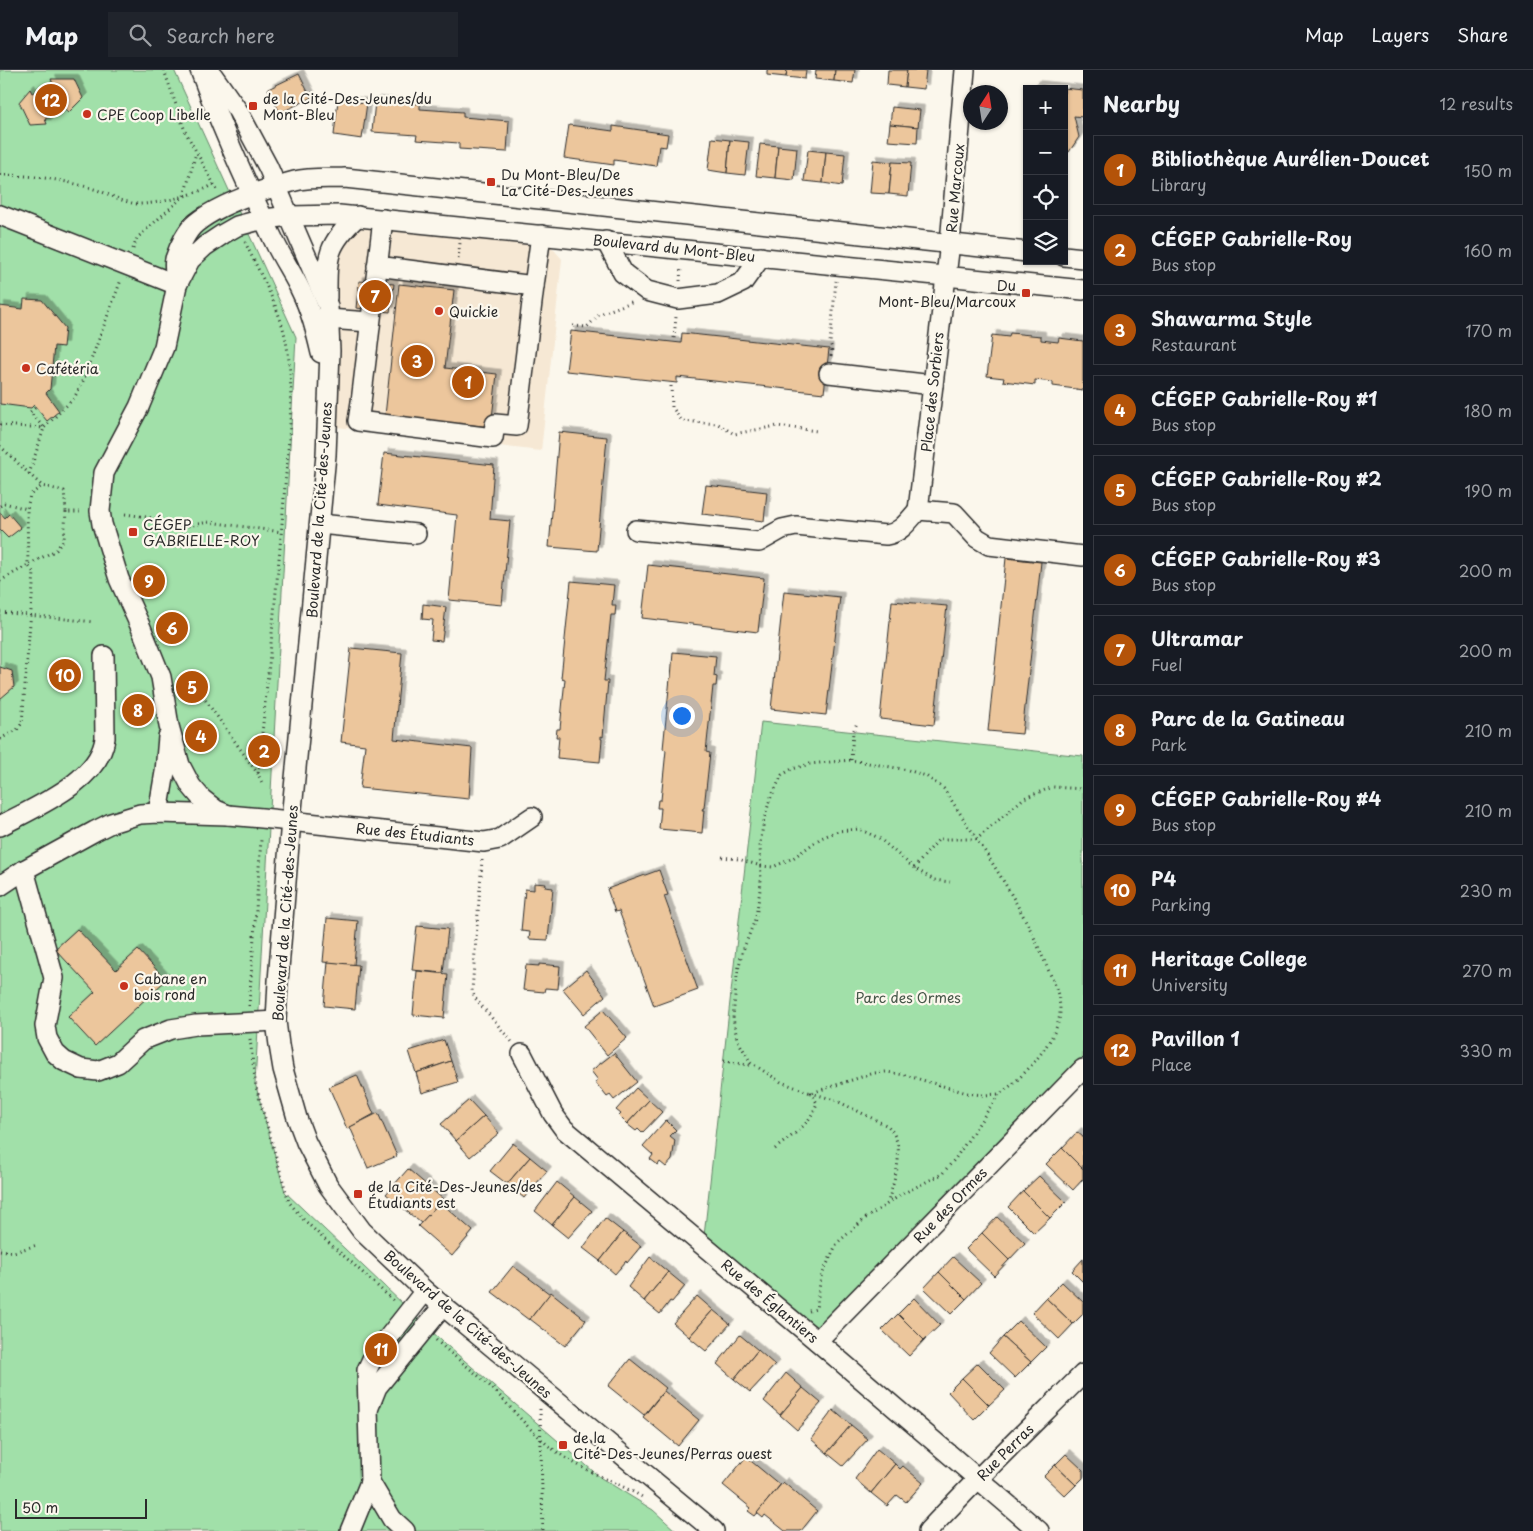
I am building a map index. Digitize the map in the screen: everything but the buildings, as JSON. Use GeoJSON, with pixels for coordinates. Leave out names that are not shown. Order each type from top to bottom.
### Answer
{"type":"FeatureCollection","features":[{"type":"Feature","properties":{"kind":"street","name":"Boulevard de la Cité-des-Jeunes"},"geometry":{"type":"LineString","coordinates":[[200,70],[214,110],[276,245],[302,293],[316,331],[328,391]]}},
{"type":"Feature","properties":{"kind":"street","name":"Boulevard de la Cité-des-Jeunes"},"geometry":{"type":"LineString","coordinates":[[209,70],[238,111],[276,186],[328,312],[330,351],[326,455],[291,820],[276,1021],[282,1069],[306,1142],[328,1185],[362,1231],[425,1291],[714,1531]]}},
{"type":"Feature","properties":{"kind":"street","name":"Rue Marcoux"},"geometry":{"type":"LineString","coordinates":[[945,275],[950,243],[965,70]]}},
{"type":"Feature","properties":{"kind":"street"},"geometry":{"type":"LineString","coordinates":[[228,815],[208,804],[191,786],[180,765],[169,726],[161,677],[119,579],[100,511],[104,473],[139,408],[164,347],[177,286],[174,261],[182,242],[195,223],[226,205],[276,186],[296,181],[345,178],[1023,252]]}},
{"type":"Feature","properties":{"kind":"street"},"geometry":{"type":"LineString","coordinates":[[0,214],[177,286]]}},
{"type":"Feature","properties":{"kind":"street"},"geometry":{"type":"LineString","coordinates":[[358,216],[335,240],[330,250],[327,276],[328,312],[370,322]]}},
{"type":"Feature","properties":{"kind":"street","name":"Boulevard du Mont-Bleu"},"geometry":{"type":"LineString","coordinates":[[177,286],[190,260],[211,242],[237,226],[264,218],[358,216],[1083,290]]}},
{"type":"Feature","properties":{"kind":"street"},"geometry":{"type":"LineString","coordinates":[[383,219],[358,421],[493,438],[495,424],[517,426],[541,235]]}},
{"type":"Feature","properties":{"kind":"street"},"geometry":{"type":"LineString","coordinates":[[606,241],[623,274],[647,291],[678,299],[718,294],[743,282],[761,257]]}},
{"type":"Feature","properties":{"kind":"street"},"geometry":{"type":"LineString","coordinates":[[1068,256],[1083,258]]}},
{"type":"Feature","properties":{"kind":"street"},"geometry":{"type":"LineString","coordinates":[[377,266],[534,286]]}},
{"type":"Feature","properties":{"kind":"street","name":"Place des Sorbiers"},"geometry":{"type":"LineString","coordinates":[[918,510],[945,275]]}},
{"type":"Feature","properties":{"kind":"street"},"geometry":{"type":"LineString","coordinates":[[828,373],[933,385]]}},
{"type":"Feature","properties":{"kind":"street"},"geometry":{"type":"LineString","coordinates":[[328,391],[360,402]]}},
{"type":"Feature","properties":{"kind":"street"},"geometry":{"type":"LineString","coordinates":[[636,530],[759,542],[782,529],[796,526],[886,535],[893,534],[902,528],[918,510],[954,514],[977,538],[989,544],[1083,556]]}},
{"type":"Feature","properties":{"kind":"street"},"geometry":{"type":"LineString","coordinates":[[320,524],[416,534]]}},
{"type":"Feature","properties":{"kind":"street"},"geometry":{"type":"LineString","coordinates":[[0,826],[77,782],[97,762],[104,746],[105,738],[104,656]]}},
{"type":"Feature","properties":{"kind":"street"},"geometry":{"type":"LineString","coordinates":[[158,812],[165,772],[169,726]]}},
{"type":"Feature","properties":{"kind":"street","name":"Rue des Étudiants"},"geometry":{"type":"LineString","coordinates":[[0,886],[24,870],[111,823],[140,814],[158,812],[291,820],[484,842],[500,839],[532,817]]}},
{"type":"Feature","properties":{"kind":"street"},"geometry":{"type":"LineString","coordinates":[[24,870],[54,978],[45,1026],[47,1038],[55,1053],[64,1061],[81,1069],[98,1071],[118,1063],[143,1040],[171,1029],[196,1025],[276,1021]]}},
{"type":"Feature","properties":{"kind":"street","name":"Rue des Églantiers"},"geometry":{"type":"LineString","coordinates":[[522,1054],[553,1114],[564,1128],[1039,1531]]}},
{"type":"Feature","properties":{"kind":"street","name":"Rue des Ormes"},"geometry":{"type":"LineString","coordinates":[[817,1341],[1083,1069]]}},
{"type":"Feature","properties":{"kind":"street"},"geometry":{"type":"LineString","coordinates":[[350,1531],[370,1482],[367,1370],[373,1357],[425,1291]]}},
{"type":"Feature","properties":{"kind":"street"},"geometry":{"type":"LineString","coordinates":[[368,1412],[377,1387],[443,1306]]}},
{"type":"Feature","properties":{"kind":"street","name":"Rue Perras"},"geometry":{"type":"LineString","coordinates":[[928,1531],[1083,1374]]}},
{"type":"Feature","properties":{"kind":"street"},"geometry":{"type":"LineString","coordinates":[[370,1482],[392,1519],[405,1531]]}},
{"type":"Feature","properties":{"kind":"path"},"geometry":{"type":"LineString","coordinates":[[164,70],[185,131],[226,205]]}},
{"type":"Feature","properties":{"kind":"path"},"geometry":{"type":"LineString","coordinates":[[29,474],[44,428],[74,398],[82,384],[137,238],[184,196],[196,153]]}},
{"type":"Feature","properties":{"kind":"path"},"geometry":{"type":"LineString","coordinates":[[0,175],[27,175],[49,178],[81,186],[126,202],[144,204],[200,192],[214,184]]}},
{"type":"Feature","properties":{"kind":"path"},"geometry":{"type":"LineString","coordinates":[[237,226],[277,313],[284,331],[289,359],[289,419],[282,532],[258,774]]}},
{"type":"Feature","properties":{"kind":"path"},"geometry":{"type":"LineString","coordinates":[[828,373],[832,348],[830,343],[837,278]]}},
{"type":"Feature","properties":{"kind":"path"},"geometry":{"type":"LineString","coordinates":[[573,326],[587,327],[600,314],[655,293]]}},
{"type":"Feature","properties":{"kind":"path"},"geometry":{"type":"LineString","coordinates":[[671,386],[672,407],[682,421],[718,424],[734,434],[777,426],[817,431]]}},
{"type":"Feature","properties":{"kind":"path"},"geometry":{"type":"LineString","coordinates":[[36,407],[30,412],[44,428]]}},
{"type":"Feature","properties":{"kind":"path"},"geometry":{"type":"LineString","coordinates":[[0,425],[44,428]]}},
{"type":"Feature","properties":{"kind":"path"},"geometry":{"type":"LineString","coordinates":[[0,446],[42,486],[64,491],[66,512],[64,538],[56,550],[0,581]]}},
{"type":"Feature","properties":{"kind":"path"},"geometry":{"type":"LineString","coordinates":[[0,739],[17,730],[22,722],[34,573],[28,564],[27,509],[30,495],[42,486]]}},
{"type":"Feature","properties":{"kind":"path"},"geometry":{"type":"LineString","coordinates":[[0,506],[4,503],[27,509]]}},
{"type":"Feature","properties":{"kind":"path"},"geometry":{"type":"LineString","coordinates":[[66,512],[80,512]]}},
{"type":"Feature","properties":{"kind":"path"},"geometry":{"type":"LineString","coordinates":[[125,514],[154,518],[181,527],[209,522],[282,532]]}},
{"type":"Feature","properties":{"kind":"path"},"geometry":{"type":"LineString","coordinates":[[0,612],[94,622]]}},
{"type":"Feature","properties":{"kind":"path"},"geometry":{"type":"LineString","coordinates":[[192,674],[194,684],[258,774],[263,785]]}},
{"type":"Feature","properties":{"kind":"path"},"geometry":{"type":"LineString","coordinates":[[851,760],[853,732],[856,723]]}},
{"type":"Feature","properties":{"kind":"path"},"geometry":{"type":"LineString","coordinates":[[811,1093],[874,1073],[886,1072],[905,1075],[967,1093],[982,1095],[999,1094],[1008,1089],[1037,1061],[1054,1032],[1060,1011],[1055,984],[1022,912],[944,789],[935,781],[908,770],[851,760],[810,764],[792,769],[782,775],[770,798],[764,820],[760,844],[761,866],[756,917],[742,953],[733,1018],[737,1039],[746,1058],[756,1067],[781,1082],[811,1093],[847,1105],[888,1126],[892,1130],[898,1148],[898,1171],[888,1203]]}},
{"type":"Feature","properties":{"kind":"path"},"geometry":{"type":"LineString","coordinates":[[914,868],[939,839],[977,839],[1024,798],[1053,787],[1083,789]]}},
{"type":"Feature","properties":{"kind":"path"},"geometry":{"type":"LineString","coordinates":[[722,858],[738,859],[761,866],[773,867],[793,858],[821,838],[838,831],[859,829],[879,838],[914,868],[934,880],[950,882]]}},
{"type":"Feature","properties":{"kind":"path"},"geometry":{"type":"LineString","coordinates":[[261,840],[249,1005],[250,1046],[256,1087],[289,1202],[310,1226],[406,1313]]}},
{"type":"Feature","properties":{"kind":"path"},"geometry":{"type":"LineString","coordinates":[[484,842],[472,991],[475,998],[522,1054]]}},
{"type":"Feature","properties":{"kind":"path"},"geometry":{"type":"LineString","coordinates":[[724,1061],[756,1067]]}},
{"type":"Feature","properties":{"kind":"path"},"geometry":{"type":"LineString","coordinates":[[775,1149],[812,1118],[817,1103],[811,1093]]}},
{"type":"Feature","properties":{"kind":"path"},"geometry":{"type":"LineString","coordinates":[[808,1311],[816,1309],[821,1278],[837,1243],[866,1218],[888,1203],[942,1174],[955,1159],[999,1094]]}},
{"type":"Feature","properties":{"kind":"path"},"geometry":{"type":"LineString","coordinates":[[0,1250],[14,1252],[37,1245]]}},
{"type":"Feature","properties":{"kind":"path"},"geometry":{"type":"LineString","coordinates":[[424,1329],[490,1386],[540,1439],[586,1469],[619,1484],[648,1501]]}},
{"type":"Feature","properties":{"kind":"path"},"geometry":{"type":"LineString","coordinates":[[540,1385],[542,1531]]}},
{"type":"Feature","properties":{"kind":"shaded area"},"geometry":{"type":"Polygon","coordinates":[[[358,216],[541,235],[562,259],[541,451],[328,426],[327,276],[358,216]]]}},
{"type":"Feature","properties":{"kind":"green space"},"geometry":{"type":"Polygon","coordinates":[[[0,70],[174,70],[296,337],[255,1083],[285,1192],[443,1342],[601,1478],[653,1510],[676,1531],[0,1531],[0,70]]]}},
{"type":"Feature","properties":{"kind":"green space","name":"Parc des Ormes"},"geometry":{"type":"Polygon","coordinates":[[[761,722],[1083,756],[1083,1069],[817,1341],[703,1245],[761,722]]]}},
{"type":"Feature","properties":{"kind":"place","name":"Pavillon 1"},"geometry":{"type":"Point","coordinates":[51,100]}},
{"type":"Feature","properties":{"kind":"place","name":"de la Cité-Des-Jeunes/du Mont-Bleu"},"geometry":{"type":"Point","coordinates":[253,106]}},
{"type":"Feature","properties":{"kind":"place","name":"CPE Coop Libelle"},"geometry":{"type":"Point","coordinates":[87,114]}},
{"type":"Feature","properties":{"kind":"place","name":"Du Mont-Bleu/De La Cité-Des-Jeunes"},"geometry":{"type":"Point","coordinates":[491,182]}},
{"type":"Feature","properties":{"kind":"place","name":"Du Mont-Bleu/Marcoux"},"geometry":{"type":"Point","coordinates":[1026,293]}},
{"type":"Feature","properties":{"kind":"place","name":"Ultramar"},"geometry":{"type":"Point","coordinates":[375,296]}},
{"type":"Feature","properties":{"kind":"place","name":"Quickie"},"geometry":{"type":"Point","coordinates":[439,311]}},
{"type":"Feature","properties":{"kind":"place","name":"Shawarma Style"},"geometry":{"type":"Point","coordinates":[417,361]}},
{"type":"Feature","properties":{"kind":"place","name":"Cafétéria"},"geometry":{"type":"Point","coordinates":[26,368]}},
{"type":"Feature","properties":{"kind":"place","name":"Bibliothèque Aurélien-Doucet"},"geometry":{"type":"Point","coordinates":[468,382]}},
{"type":"Feature","properties":{"kind":"place","name":"CÉGEP GABRIELLE-ROY"},"geometry":{"type":"Point","coordinates":[133,532]}},
{"type":"Feature","properties":{"kind":"place","name":"CÉGEP Gabrielle-Roy #4"},"geometry":{"type":"Point","coordinates":[149,581]}},
{"type":"Feature","properties":{"kind":"place","name":"CÉGEP Gabrielle-Roy #3"},"geometry":{"type":"Point","coordinates":[172,628]}},
{"type":"Feature","properties":{"kind":"place","name":"P4"},"geometry":{"type":"Point","coordinates":[65,675]}},
{"type":"Feature","properties":{"kind":"place","name":"CÉGEP Gabrielle-Roy #2"},"geometry":{"type":"Point","coordinates":[192,687]}},
{"type":"Feature","properties":{"kind":"place","name":"Parc de la Gatineau"},"geometry":{"type":"Point","coordinates":[138,710]}},
{"type":"Feature","properties":{"kind":"place","name":"CÉGEP Gabrielle-Roy #1"},"geometry":{"type":"Point","coordinates":[201,736]}},
{"type":"Feature","properties":{"kind":"place","name":"CÉGEP Gabrielle-Roy"},"geometry":{"type":"Point","coordinates":[264,751]}},
{"type":"Feature","properties":{"kind":"place","name":"Cabane en bois rond"},"geometry":{"type":"Point","coordinates":[124,986]}},
{"type":"Feature","properties":{"kind":"place","name":"de la Cité-Des-Jeunes/des Étudiants est"},"geometry":{"type":"Point","coordinates":[358,1194]}},
{"type":"Feature","properties":{"kind":"place","name":"Heritage College"},"geometry":{"type":"Point","coordinates":[381,1349]}},
{"type":"Feature","properties":{"kind":"place","name":"de la Cité-Des-Jeunes/Perras ouest"},"geometry":{"type":"Point","coordinates":[563,1445]}}]}
